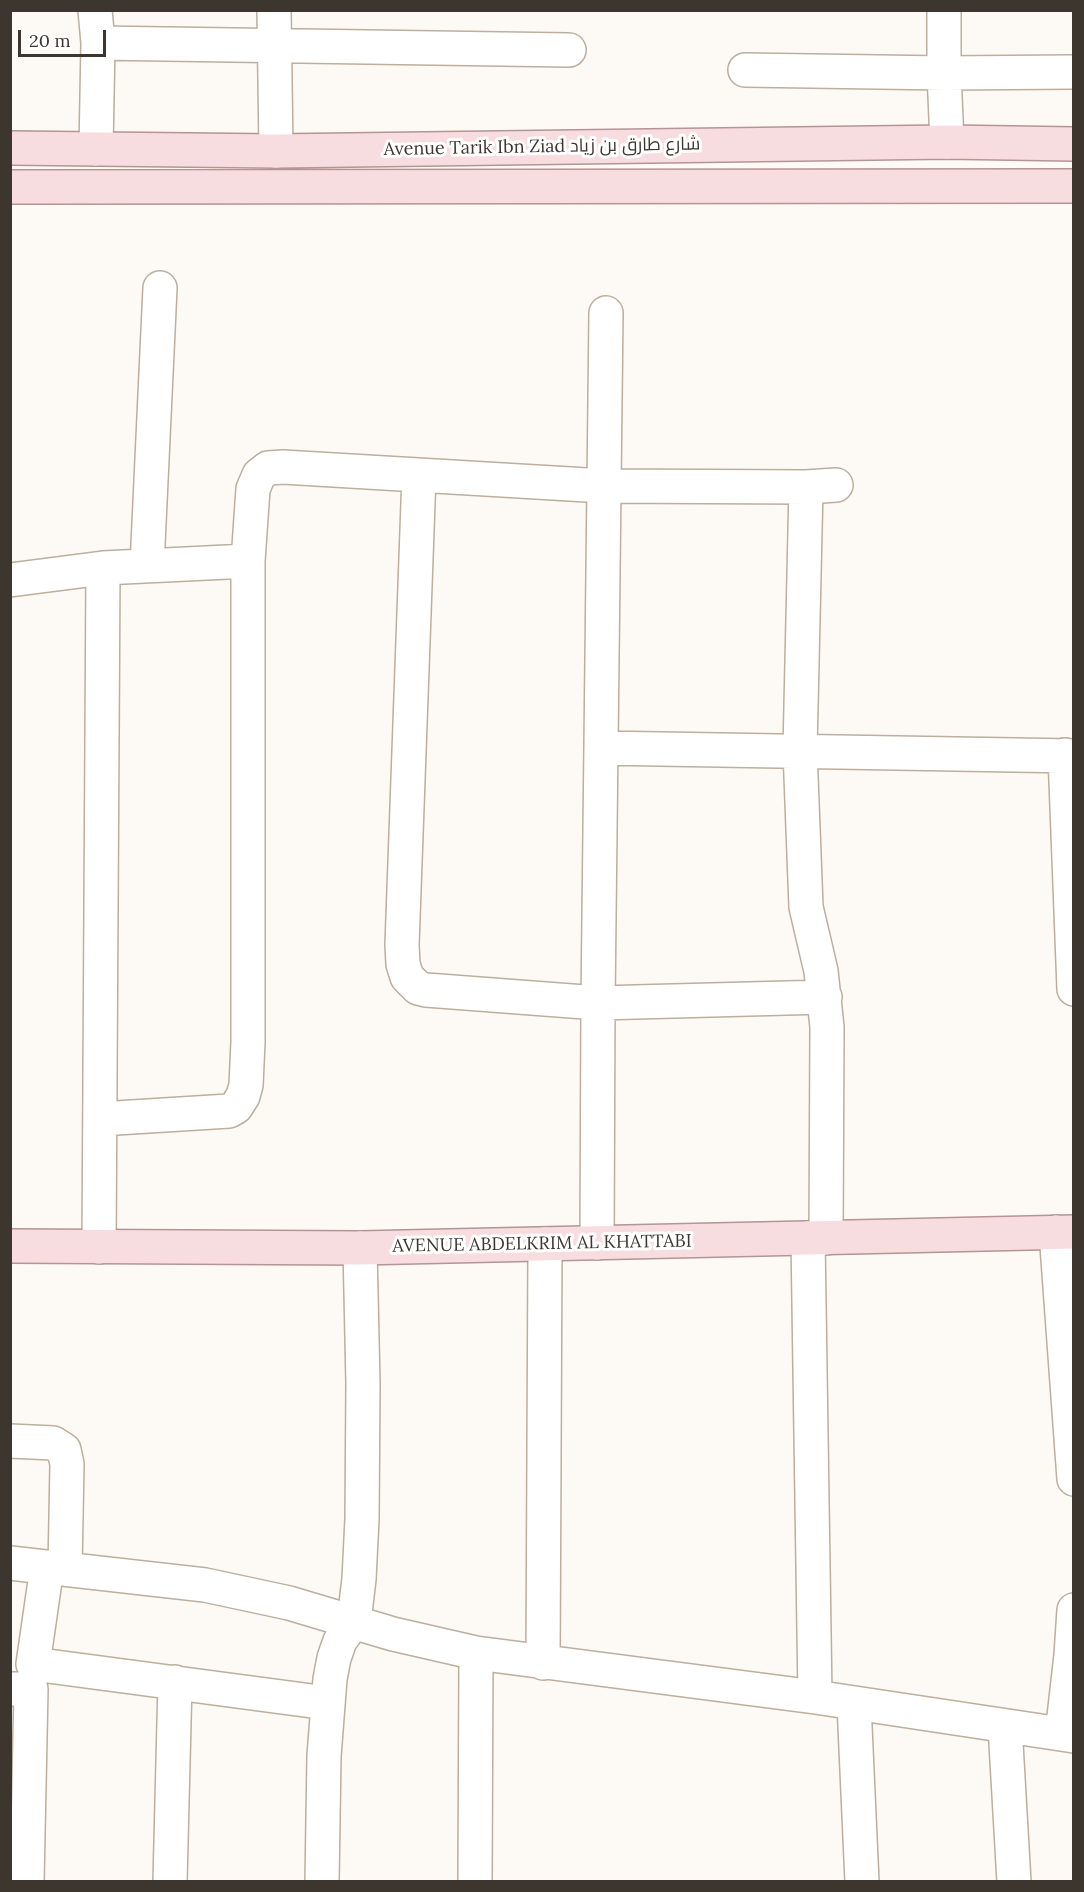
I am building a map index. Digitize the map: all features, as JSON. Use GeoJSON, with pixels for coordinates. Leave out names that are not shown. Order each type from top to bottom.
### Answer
{"type":"FeatureCollection","features":[{"type":"Feature","properties":{"kind":"main road","name":"Avenue Tarik Ibn Ziad شارع طارق بن زياد"},"geometry":{"type":"LineString","coordinates":[[10,148],[276,151],[947,142],[1074,144]]}},
{"type":"Feature","properties":{"kind":"main road","name":"Avenue Tarik Ibn Ziad شارع طارق بن زياد"},"geometry":{"type":"LineString","coordinates":[[10,187],[1074,186]]}},
{"type":"Feature","properties":{"kind":"main road","name":"AVENUE ABDELKRIM AL KHATTABI"},"geometry":{"type":"LineString","coordinates":[[10,1246],[360,1248],[1065,1232]]}},
{"type":"Feature","properties":{"kind":"street"},"geometry":{"type":"LineString","coordinates":[[95,10],[98,43],[96,149]]}},
{"type":"Feature","properties":{"kind":"street"},"geometry":{"type":"LineString","coordinates":[[274,10],[276,151]]}},
{"type":"Feature","properties":{"kind":"street"},"geometry":{"type":"LineString","coordinates":[[944,10],[947,142]]}},
{"type":"Feature","properties":{"kind":"street"},"geometry":{"type":"LineString","coordinates":[[98,43],[569,50]]}},
{"type":"Feature","properties":{"kind":"street"},"geometry":{"type":"LineString","coordinates":[[745,70],[1074,72]]}},
{"type":"Feature","properties":{"kind":"street"},"geometry":{"type":"LineString","coordinates":[[147,566],[160,288]]}},
{"type":"Feature","properties":{"kind":"street"},"geometry":{"type":"LineString","coordinates":[[597,1243],[606,313]]}},
{"type":"Feature","properties":{"kind":"street"},"geometry":{"type":"LineString","coordinates":[[100,1119],[229,1111],[236,1107],[243,1096],[246,1084],[248,1042],[248,561],[253,489],[259,475],[264,470],[283,467],[604,486],[821,486],[800,750],[806,907],[825,997],[827,1027],[817,1238],[816,1697]]}},
{"type":"Feature","properties":{"kind":"street"},"geometry":{"type":"LineString","coordinates":[[419,475],[402,945],[403,964],[407,977],[418,988],[426,990],[598,1003],[825,997]]}},
{"type":"Feature","properties":{"kind":"street"},"geometry":{"type":"LineString","coordinates":[[10,580],[103,568],[248,561]]}},
{"type":"Feature","properties":{"kind":"street"},"geometry":{"type":"LineString","coordinates":[[99,1247],[103,568]]}},
{"type":"Feature","properties":{"kind":"street"},"geometry":{"type":"LineString","coordinates":[[601,748],[1069,756],[1074,989]]}},
{"type":"Feature","properties":{"kind":"street"},"geometry":{"type":"LineString","coordinates":[[1065,1232],[1074,1479]]}},
{"type":"Feature","properties":{"kind":"street"},"geometry":{"type":"LineString","coordinates":[[543,1663],[545,1244]]}},
{"type":"Feature","properties":{"kind":"street"},"geometry":{"type":"LineString","coordinates":[[322,1881],[327,1703],[334,1658],[340,1641],[354,1621],[359,1579],[363,1384],[360,1248]]}},
{"type":"Feature","properties":{"kind":"street"},"geometry":{"type":"LineString","coordinates":[[10,1441],[53,1443],[64,1450],[67,1464],[56,1568],[25,1680],[27,1881]]}},
{"type":"Feature","properties":{"kind":"street"},"geometry":{"type":"LineString","coordinates":[[10,1563],[205,1585],[289,1603],[393,1634],[476,1653],[816,1697],[1068,1735],[1074,1610]]}},
{"type":"Feature","properties":{"kind":"street"},"geometry":{"type":"LineString","coordinates":[[475,1881],[476,1653]]}},
{"type":"Feature","properties":{"kind":"street"},"geometry":{"type":"LineString","coordinates":[[25,1680],[175,1682],[327,1703]]}},
{"type":"Feature","properties":{"kind":"street"},"geometry":{"type":"LineString","coordinates":[[170,1881],[175,1682]]}},
{"type":"Feature","properties":{"kind":"street"},"geometry":{"type":"LineString","coordinates":[[854,1704],[862,1881]]}},
{"type":"Feature","properties":{"kind":"street"},"geometry":{"type":"LineString","coordinates":[[1005,1726],[1014,1881]]}}]}
